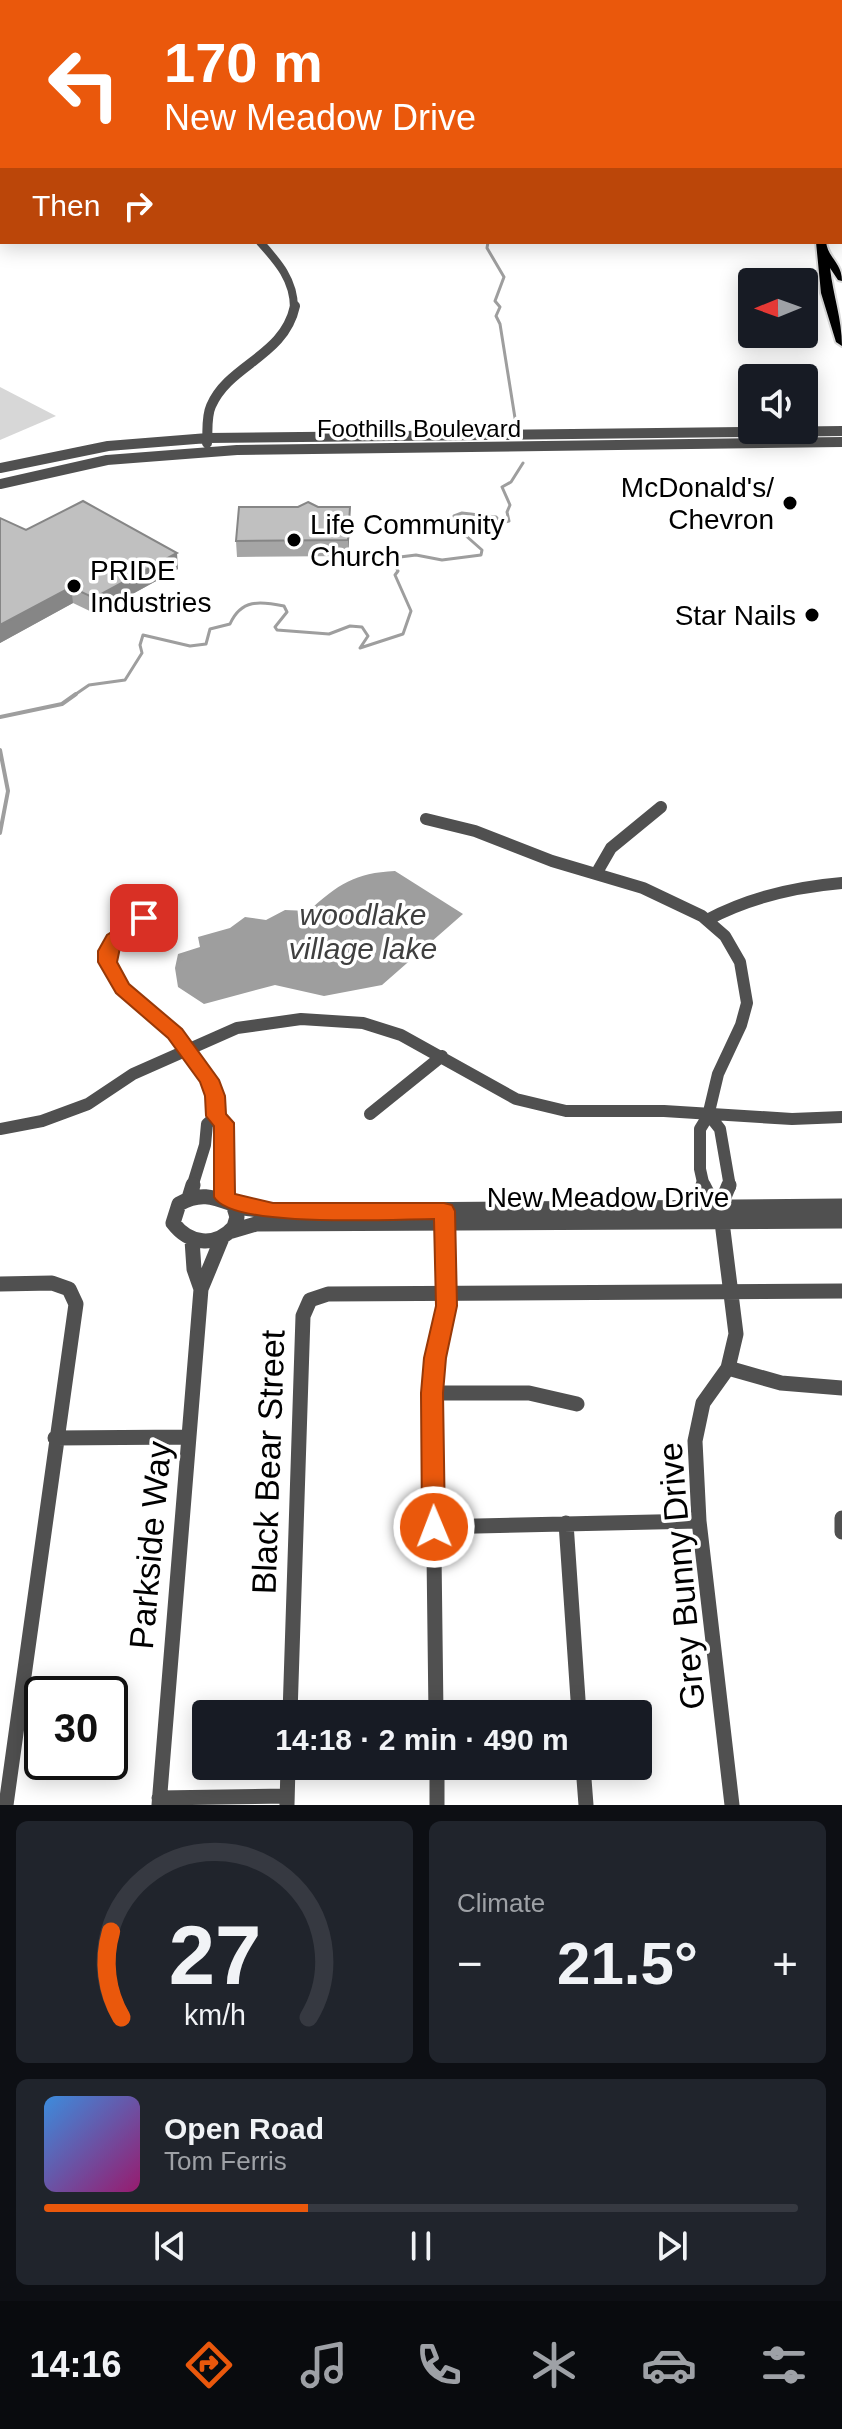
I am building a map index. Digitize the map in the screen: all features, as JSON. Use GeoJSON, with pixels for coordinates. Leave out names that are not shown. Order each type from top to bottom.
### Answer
{"type":"FeatureCollection","features":[{"type":"Feature","properties":{"kind":"main road"},"geometry":{"type":"LineString","coordinates":[[821,245],[842,278]]}},
{"type":"Feature","properties":{"kind":"main road"},"geometry":{"type":"LineString","coordinates":[[821,245],[827,293],[842,342]]}},
{"type":"Feature","properties":{"kind":"street"},"geometry":{"type":"LineString","coordinates":[[207,452],[209,409],[215,398],[229,382],[272,349],[293,322],[297,296],[293,284],[283,266],[262,244]]}},
{"type":"Feature","properties":{"kind":"street","name":"Foothills Boulevard"},"geometry":{"type":"LineString","coordinates":[[0,468],[108,446],[208,438],[842,431]]}},
{"type":"Feature","properties":{"kind":"street","name":"Foothills Boulevard"},"geometry":{"type":"LineString","coordinates":[[0,484],[107,460],[207,452],[842,442]]}},
{"type":"Feature","properties":{"kind":"street"},"geometry":{"type":"LineString","coordinates":[[596,874],[611,848],[661,807]]}},
{"type":"Feature","properties":{"kind":"street"},"geometry":{"type":"LineString","coordinates":[[426,819],[478,830],[528,852],[655,891],[707,920],[734,951],[744,973],[747,996],[740,1029],[716,1079],[709,1115],[700,1130],[703,1188],[721,1216]]}},
{"type":"Feature","properties":{"kind":"street"},"geometry":{"type":"LineString","coordinates":[[707,920],[751,898],[771,892],[842,883]]}},
{"type":"Feature","properties":{"kind":"street"},"geometry":{"type":"LineString","coordinates":[[144,918],[113,939],[107,962],[122,989],[187,1048],[209,1080],[215,1096],[216,1116],[224,1123],[223,1145],[229,1200],[237,1222],[227,1235],[210,1242],[192,1240],[177,1232],[173,1223],[179,1204],[189,1198],[213,1194],[229,1200]]}},
{"type":"Feature","properties":{"kind":"street"},"geometry":{"type":"LineString","coordinates":[[0,1129],[42,1121],[88,1104],[133,1074],[187,1048],[258,1023],[322,1019],[383,1028],[421,1043],[498,1091],[540,1106],[587,1113],[664,1111],[792,1119],[842,1117]]}},
{"type":"Feature","properties":{"kind":"street"},"geometry":{"type":"LineString","coordinates":[[370,1114],[442,1056]]}},
{"type":"Feature","properties":{"kind":"street"},"geometry":{"type":"LineString","coordinates":[[709,1115],[720,1129],[730,1189],[721,1216]]}},
{"type":"Feature","properties":{"kind":"street"},"geometry":{"type":"LineString","coordinates":[[189,1198],[205,1145],[207,1124],[216,1116]]}},
{"type":"Feature","properties":{"kind":"street"},"geometry":{"type":"LineString","coordinates":[[205,1145],[223,1145]]}},
{"type":"Feature","properties":{"kind":"street"},"geometry":{"type":"LineString","coordinates":[[699,1155],[724,1155]]}},
{"type":"Feature","properties":{"kind":"street","name":"New Meadow Drive"},"geometry":{"type":"LineString","coordinates":[[229,1200],[273,1211],[445,1217]]}},
{"type":"Feature","properties":{"kind":"street","name":"New Meadow Drive"},"geometry":{"type":"LineString","coordinates":[[721,1216],[842,1206]]}},
{"type":"Feature","properties":{"kind":"street","name":"New Meadow Drive"},"geometry":{"type":"LineString","coordinates":[[227,1235],[256,1224],[445,1217],[721,1216],[842,1221]]}},
{"type":"Feature","properties":{"kind":"street","name":"Grey Bunny Drive"},"geometry":{"type":"LineString","coordinates":[[721,1216],[736,1334],[728,1368],[703,1403],[695,1441],[699,1521],[732,1805]]}},
{"type":"Feature","properties":{"kind":"street"},"geometry":{"type":"LineString","coordinates":[[436,1700],[432,1393],[446,1292],[445,1217]]}},
{"type":"Feature","properties":{"kind":"street","name":"Parkside Way"},"geometry":{"type":"LineString","coordinates":[[159,1802],[201,1289],[227,1235]]}},
{"type":"Feature","properties":{"kind":"street","name":"Parkside Way"},"geometry":{"type":"LineString","coordinates":[[192,1240],[194,1269],[201,1289]]}},
{"type":"Feature","properties":{"kind":"street"},"geometry":{"type":"LineString","coordinates":[[0,1284],[52,1283],[69,1289],[76,1304],[7,1752],[6,1805]]}},
{"type":"Feature","properties":{"kind":"street","name":"Black Bear Street"},"geometry":{"type":"LineString","coordinates":[[290,1700],[303,1316],[310,1300],[328,1294],[446,1292],[842,1291]]}},
{"type":"Feature","properties":{"kind":"street"},"geometry":{"type":"LineString","coordinates":[[728,1368],[781,1383],[842,1388]]}},
{"type":"Feature","properties":{"kind":"street"},"geometry":{"type":"LineString","coordinates":[[432,1393],[529,1393],[577,1404]]}},
{"type":"Feature","properties":{"kind":"street"},"geometry":{"type":"LineString","coordinates":[[55,1438],[189,1437]]}},
{"type":"Feature","properties":{"kind":"street"},"geometry":{"type":"LineString","coordinates":[[842,1518],[842,1532]]}},
{"type":"Feature","properties":{"kind":"street"},"geometry":{"type":"LineString","coordinates":[[434,1527],[699,1521]]}},
{"type":"Feature","properties":{"kind":"street"},"geometry":{"type":"LineString","coordinates":[[566,1523],[578,1700]]}},
{"type":"Feature","properties":{"kind":"street"},"geometry":{"type":"LineString","coordinates":[[159,1802],[287,1801],[288,1780]]}},
{"type":"Feature","properties":{"kind":"street"},"geometry":{"type":"LineString","coordinates":[[437,1780],[437,1805]]}},
{"type":"Feature","properties":{"kind":"street"},"geometry":{"type":"LineString","coordinates":[[584,1780],[586,1805]]}},
{"type":"Feature","properties":{"kind":"shaded area"},"geometry":{"type":"Polygon","coordinates":[[[0,387],[56,416],[0,440],[0,387]]]}},
{"type":"Feature","properties":{"kind":"water","name":"woodlake village lake"},"geometry":{"type":"Polygon","coordinates":[[[395,871],[463,914],[382,985],[324,996],[275,985],[204,1004],[178,987],[175,968],[178,954],[200,947],[198,937],[230,928],[245,917],[266,920],[285,910],[309,911],[329,894],[358,877],[395,871]]]}},
{"type":"Feature","properties":{"kind":"building","name":"PRIDE Industries"},"geometry":{"type":"Polygon","coordinates":[[[83,501],[177,553],[94,598],[71,587],[0,625],[0,518],[26,530],[83,501]]]}},
{"type":"Feature","properties":{"kind":"building"},"geometry":{"type":"Polygon","coordinates":[[[308,502],[318,507],[350,507],[348,540],[236,541],[239,507],[298,507],[308,502]]]}},
{"type":"Feature","properties":{"kind":"waterway"},"geometry":{"type":"LineString","coordinates":[[488,244],[504,277],[495,301],[500,307],[496,316],[500,324],[515,418]]}},
{"type":"Feature","properties":{"kind":"waterway"},"geometry":{"type":"LineString","coordinates":[[73,696],[89,685],[125,680],[142,653],[140,645],[143,635],[190,646],[206,644],[210,629],[230,624],[240,610],[252,604],[284,606],[287,612],[275,627],[277,630],[329,634],[350,626],[362,627],[368,636],[360,648],[403,634],[411,611],[395,575],[398,571],[395,565],[400,557],[416,555],[442,560],[481,555],[482,550],[456,527],[454,516],[462,513],[496,517],[501,523],[509,521],[507,512],[510,505],[502,487],[511,482],[523,463]]}},
{"type":"Feature","properties":{"kind":"waterway"},"geometry":{"type":"LineString","coordinates":[[0,717],[62,704],[76,694]]}},
{"type":"Feature","properties":{"kind":"waterway"},"geometry":{"type":"LineString","coordinates":[[0,750],[8,791],[0,833]]}},
{"type":"Feature","properties":{"kind":"place","name":"McDonald's/ Chevron"},"geometry":{"type":"Point","coordinates":[790,503]}},
{"type":"Feature","properties":{"kind":"place","name":"Life Community Church"},"geometry":{"type":"Point","coordinates":[294,540]}},
{"type":"Feature","properties":{"kind":"place","name":"PRIDE Industries"},"geometry":{"type":"Point","coordinates":[74,586]}},
{"type":"Feature","properties":{"kind":"place","name":"Star Nails"},"geometry":{"type":"Point","coordinates":[812,615]}},
{"type":"Feature","properties":{"kind":"route"},"geometry":{"type":"LineString","coordinates":[[144,918],[113,939],[107,962],[122,989],[175,1033],[209,1080],[215,1096],[216,1116],[224,1123],[225,1197],[233,1204],[256,1210],[444,1211],[447,1306],[435,1358],[432,1393],[434,1527]]}}]}
